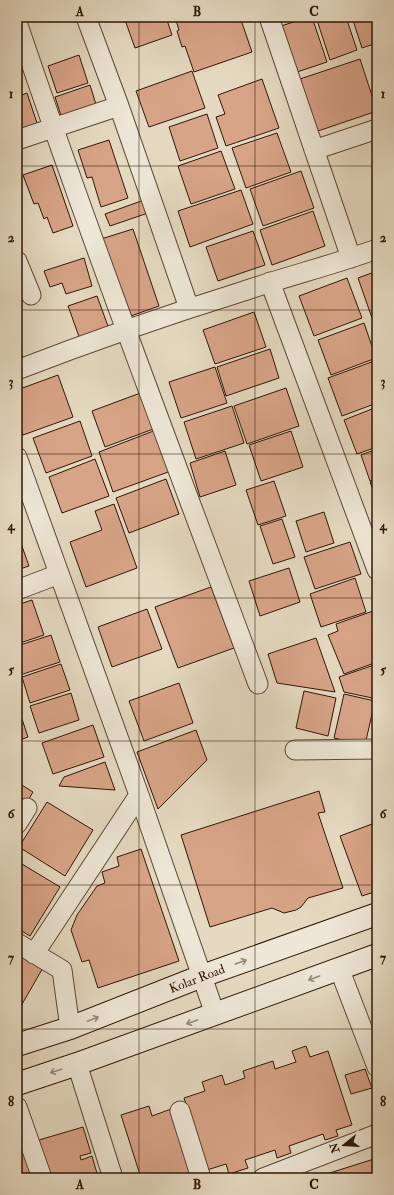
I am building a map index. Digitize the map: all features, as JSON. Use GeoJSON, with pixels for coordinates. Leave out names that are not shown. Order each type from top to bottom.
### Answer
{"type":"FeatureCollection","features":[{"type":"Feature","properties":{"kind":"main road","name":"Kolar Road"},"geometry":{"type":"LineString","coordinates":[[17,1045],[70,1028],[202,976],[377,914]]}},
{"type":"Feature","properties":{"kind":"main road"},"geometry":{"type":"LineString","coordinates":[[17,1084],[77,1064],[377,955]]}},
{"type":"Feature","properties":{"kind":"street"},"geometry":{"type":"LineString","coordinates":[[86,17],[119,106],[189,308]]}},
{"type":"Feature","properties":{"kind":"street"},"geometry":{"type":"LineString","coordinates":[[269,17],[351,258]]}},
{"type":"Feature","properties":{"kind":"street"},"geometry":{"type":"LineString","coordinates":[[17,22],[52,127],[125,329],[258,684]]}},
{"type":"Feature","properties":{"kind":"street"},"geometry":{"type":"LineString","coordinates":[[17,140],[52,127],[119,106]]}},
{"type":"Feature","properties":{"kind":"street"},"geometry":{"type":"LineString","coordinates":[[314,150],[377,129]]}},
{"type":"Feature","properties":{"kind":"street"},"geometry":{"type":"LineString","coordinates":[[17,370],[125,329],[377,249]]}},
{"type":"Feature","properties":{"kind":"street"},"geometry":{"type":"LineString","coordinates":[[17,261],[31,295]]}},
{"type":"Feature","properties":{"kind":"street"},"geometry":{"type":"LineString","coordinates":[[270,282],[377,570]]}},
{"type":"Feature","properties":{"kind":"street"},"geometry":{"type":"LineString","coordinates":[[17,457],[139,795],[215,1014]]}},
{"type":"Feature","properties":{"kind":"street"},"geometry":{"type":"LineString","coordinates":[[17,590],[60,574]]}},
{"type":"Feature","properties":{"kind":"street"},"geometry":{"type":"LineString","coordinates":[[295,750],[377,749]]}},
{"type":"Feature","properties":{"kind":"street"},"geometry":{"type":"LineString","coordinates":[[34,954],[139,795]]}},
{"type":"Feature","properties":{"kind":"street"},"geometry":{"type":"LineString","coordinates":[[17,824],[28,808]]}},
{"type":"Feature","properties":{"kind":"street"},"geometry":{"type":"LineString","coordinates":[[17,943],[62,970],[70,1028]]}},
{"type":"Feature","properties":{"kind":"street"},"geometry":{"type":"LineString","coordinates":[[339,968],[377,1067]]}},
{"type":"Feature","properties":{"kind":"street"},"geometry":{"type":"LineString","coordinates":[[77,1064],[113,1178]]}},
{"type":"Feature","properties":{"kind":"street"},"geometry":{"type":"LineString","coordinates":[[17,1107],[42,1178]]}},
{"type":"Feature","properties":{"kind":"street"},"geometry":{"type":"LineString","coordinates":[[180,1111],[202,1178]]}},
{"type":"Feature","properties":{"kind":"street"},"geometry":{"type":"LineString","coordinates":[[263,1178],[377,1134]]}},
{"type":"Feature","properties":{"kind":"building"},"geometry":{"type":"Polygon","coordinates":[[[124,17],[166,17],[172,35],[135,48],[124,17]]]}},
{"type":"Feature","properties":{"kind":"building"},"geometry":{"type":"Polygon","coordinates":[[[175,17],[240,17],[252,52],[194,72],[185,46],[182,47],[177,31],[179,30],[175,17]]]}},
{"type":"Feature","properties":{"kind":"building"},"geometry":{"type":"Polygon","coordinates":[[[312,17],[327,62],[297,72],[281,26],[312,17]]]}},
{"type":"Feature","properties":{"kind":"building"},"geometry":{"type":"Polygon","coordinates":[[[316,17],[346,17],[357,50],[330,60],[316,17]]]}},
{"type":"Feature","properties":{"kind":"building"},"geometry":{"type":"Polygon","coordinates":[[[352,17],[377,17],[377,43],[362,48],[352,17]]]}},
{"type":"Feature","properties":{"kind":"building"},"geometry":{"type":"Polygon","coordinates":[[[79,55],[88,83],[57,93],[48,66],[79,55]]]}},
{"type":"Feature","properties":{"kind":"building"},"geometry":{"type":"Polygon","coordinates":[[[360,59],[377,111],[318,131],[300,79],[360,59]]]}},
{"type":"Feature","properties":{"kind":"building"},"geometry":{"type":"Polygon","coordinates":[[[192,71],[205,108],[149,127],[136,91],[192,71]]]}},
{"type":"Feature","properties":{"kind":"building"},"geometry":{"type":"Polygon","coordinates":[[[262,79],[279,128],[226,146],[216,117],[225,114],[218,95],[262,79]]]}},
{"type":"Feature","properties":{"kind":"building"},"geometry":{"type":"Polygon","coordinates":[[[90,85],[97,108],[62,119],[55,97],[90,85]]]}},
{"type":"Feature","properties":{"kind":"building"},"geometry":{"type":"Polygon","coordinates":[[[27,93],[39,129],[17,136],[17,97],[27,93]]]}},
{"type":"Feature","properties":{"kind":"building"},"geometry":{"type":"Polygon","coordinates":[[[207,114],[218,148],[180,161],[169,127],[207,114]]]}},
{"type":"Feature","properties":{"kind":"building"},"geometry":{"type":"Polygon","coordinates":[[[277,133],[291,172],[246,188],[232,148],[277,133]]]}},
{"type":"Feature","properties":{"kind":"building"},"geometry":{"type":"Polygon","coordinates":[[[109,140],[128,198],[101,207],[92,177],[87,178],[78,150],[109,140]]]}},
{"type":"Feature","properties":{"kind":"building"},"geometry":{"type":"Polygon","coordinates":[[[221,151],[235,189],[191,204],[178,166],[221,151]]]}},
{"type":"Feature","properties":{"kind":"building"},"geometry":{"type":"Polygon","coordinates":[[[52,165],[73,226],[53,233],[47,217],[44,219],[38,203],[34,204],[23,175],[52,165]]]}},
{"type":"Feature","properties":{"kind":"building"},"geometry":{"type":"Polygon","coordinates":[[[301,171],[314,208],[263,226],[250,189],[301,171]]]}},
{"type":"Feature","properties":{"kind":"building"},"geometry":{"type":"Polygon","coordinates":[[[241,190],[253,224],[190,247],[178,211],[241,190]]]}},
{"type":"Feature","properties":{"kind":"building"},"geometry":{"type":"Polygon","coordinates":[[[144,200],[148,213],[110,226],[105,214],[144,200]]]}},
{"type":"Feature","properties":{"kind":"building"},"geometry":{"type":"Polygon","coordinates":[[[313,211],[325,246],[272,265],[260,230],[313,211]]]}},
{"type":"Feature","properties":{"kind":"building"},"geometry":{"type":"Polygon","coordinates":[[[133,229],[159,306],[128,317],[101,239],[133,229]]]}},
{"type":"Feature","properties":{"kind":"building"},"geometry":{"type":"Polygon","coordinates":[[[253,231],[265,265],[218,281],[206,247],[253,231]]]}},
{"type":"Feature","properties":{"kind":"building"},"geometry":{"type":"Polygon","coordinates":[[[84,258],[92,286],[66,294],[62,283],[50,287],[44,271],[84,258]]]}},
{"type":"Feature","properties":{"kind":"building"},"geometry":{"type":"Polygon","coordinates":[[[377,271],[377,316],[372,318],[358,278],[377,271]]]}},
{"type":"Feature","properties":{"kind":"building"},"geometry":{"type":"Polygon","coordinates":[[[347,278],[362,318],[314,336],[299,296],[347,278]]]}},
{"type":"Feature","properties":{"kind":"building"},"geometry":{"type":"Polygon","coordinates":[[[97,296],[109,329],[81,342],[68,306],[97,296]]]}},
{"type":"Feature","properties":{"kind":"building"},"geometry":{"type":"Polygon","coordinates":[[[254,312],[266,347],[215,364],[203,330],[254,312]]]}},
{"type":"Feature","properties":{"kind":"building"},"geometry":{"type":"Polygon","coordinates":[[[364,323],[376,358],[331,375],[318,340],[364,323]]]}},
{"type":"Feature","properties":{"kind":"building"},"geometry":{"type":"Polygon","coordinates":[[[17,342],[24,361],[17,364],[17,342]]]}},
{"type":"Feature","properties":{"kind":"building"},"geometry":{"type":"Polygon","coordinates":[[[270,349],[279,378],[226,396],[217,367],[270,349]]]}},
{"type":"Feature","properties":{"kind":"building"},"geometry":{"type":"Polygon","coordinates":[[[377,360],[377,403],[342,416],[328,378],[377,360]]]}},
{"type":"Feature","properties":{"kind":"building"},"geometry":{"type":"Polygon","coordinates":[[[215,367],[227,403],[181,418],[169,382],[215,367]]]}},
{"type":"Feature","properties":{"kind":"building"},"geometry":{"type":"Polygon","coordinates":[[[58,375],[73,417],[23,435],[17,418],[17,390],[58,375]]]}},
{"type":"Feature","properties":{"kind":"building"},"geometry":{"type":"Polygon","coordinates":[[[286,388],[299,426],[247,444],[234,406],[286,388]]]}},
{"type":"Feature","properties":{"kind":"building"},"geometry":{"type":"Polygon","coordinates":[[[143,392],[156,428],[105,447],[92,411],[143,392]]]}},
{"type":"Feature","properties":{"kind":"building"},"geometry":{"type":"Polygon","coordinates":[[[232,406],[244,443],[196,459],[184,422],[232,406]]]}},
{"type":"Feature","properties":{"kind":"building"},"geometry":{"type":"Polygon","coordinates":[[[377,407],[377,447],[357,454],[344,420],[377,407]]]}},
{"type":"Feature","properties":{"kind":"building"},"geometry":{"type":"Polygon","coordinates":[[[80,421],[92,456],[46,473],[33,438],[80,421]]]}},
{"type":"Feature","properties":{"kind":"building"},"geometry":{"type":"Polygon","coordinates":[[[156,430],[171,471],[113,492],[99,452],[156,430]]]}},
{"type":"Feature","properties":{"kind":"building"},"geometry":{"type":"Polygon","coordinates":[[[291,431],[303,467],[261,481],[249,445],[291,431]]]}},
{"type":"Feature","properties":{"kind":"building"},"geometry":{"type":"Polygon","coordinates":[[[377,449],[377,479],[370,481],[361,455],[377,449]]]}},
{"type":"Feature","properties":{"kind":"building"},"geometry":{"type":"Polygon","coordinates":[[[225,451],[236,485],[200,497],[190,463],[225,451]]]}},
{"type":"Feature","properties":{"kind":"building"},"geometry":{"type":"Polygon","coordinates":[[[95,459],[109,496],[62,513],[49,477],[95,459]]]}},
{"type":"Feature","properties":{"kind":"building"},"geometry":{"type":"Polygon","coordinates":[[[166,479],[179,514],[129,533],[116,498],[166,479]]]}},
{"type":"Feature","properties":{"kind":"building"},"geometry":{"type":"Polygon","coordinates":[[[377,480],[377,500],[370,482],[377,480]]]}},
{"type":"Feature","properties":{"kind":"building"},"geometry":{"type":"Polygon","coordinates":[[[274,481],[286,516],[258,525],[246,490],[274,481]]]}},
{"type":"Feature","properties":{"kind":"building"},"geometry":{"type":"Polygon","coordinates":[[[114,504],[137,568],[86,587],[70,542],[102,530],[95,511],[114,504]]]}},
{"type":"Feature","properties":{"kind":"building"},"geometry":{"type":"Polygon","coordinates":[[[324,512],[334,543],[306,552],[296,521],[324,512]]]}},
{"type":"Feature","properties":{"kind":"building"},"geometry":{"type":"Polygon","coordinates":[[[282,519],[295,557],[273,564],[260,526],[282,519]]]}},
{"type":"Feature","properties":{"kind":"building"},"geometry":{"type":"Polygon","coordinates":[[[17,532],[29,566],[17,570],[17,532]]]}},
{"type":"Feature","properties":{"kind":"building"},"geometry":{"type":"Polygon","coordinates":[[[350,542],[361,574],[315,589],[304,557],[350,542]]]}},
{"type":"Feature","properties":{"kind":"building"},"geometry":{"type":"Polygon","coordinates":[[[289,568],[300,602],[260,616],[249,581],[289,568]]]}},
{"type":"Feature","properties":{"kind":"building"},"geometry":{"type":"Polygon","coordinates":[[[355,578],[366,612],[321,627],[310,594],[355,578]]]}},
{"type":"Feature","properties":{"kind":"building"},"geometry":{"type":"Polygon","coordinates":[[[211,587],[234,648],[178,668],[155,607],[211,587]]]}},
{"type":"Feature","properties":{"kind":"building"},"geometry":{"type":"Polygon","coordinates":[[[32,600],[44,635],[17,644],[17,605],[32,600]]]}},
{"type":"Feature","properties":{"kind":"building"},"geometry":{"type":"Polygon","coordinates":[[[147,609],[162,649],[112,667],[98,627],[147,609]]]}},
{"type":"Feature","properties":{"kind":"building"},"geometry":{"type":"Polygon","coordinates":[[[376,610],[377,662],[344,674],[328,635],[338,631],[336,624],[376,610]]]}},
{"type":"Feature","properties":{"kind":"building"},"geometry":{"type":"Polygon","coordinates":[[[51,635],[60,662],[20,675],[17,666],[17,646],[51,635]]]}},
{"type":"Feature","properties":{"kind":"building"},"geometry":{"type":"Polygon","coordinates":[[[316,638],[335,692],[277,683],[268,654],[316,638]]]}},
{"type":"Feature","properties":{"kind":"building"},"geometry":{"type":"Polygon","coordinates":[[[61,664],[70,690],[30,703],[22,677],[61,664]]]}},
{"type":"Feature","properties":{"kind":"building"},"geometry":{"type":"Polygon","coordinates":[[[377,664],[377,699],[344,692],[339,677],[377,664]]]}},
{"type":"Feature","properties":{"kind":"building"},"geometry":{"type":"Polygon","coordinates":[[[179,683],[193,723],[144,741],[129,701],[179,683]]]}},
{"type":"Feature","properties":{"kind":"building"},"geometry":{"type":"Polygon","coordinates":[[[304,691],[336,698],[328,736],[296,728],[304,691]]]}},
{"type":"Feature","properties":{"kind":"building"},"geometry":{"type":"Polygon","coordinates":[[[71,693],[79,720],[39,733],[30,706],[71,693]]]}},
{"type":"Feature","properties":{"kind":"building"},"geometry":{"type":"Polygon","coordinates":[[[344,694],[375,701],[365,745],[334,738],[344,694]]]}},
{"type":"Feature","properties":{"kind":"building"},"geometry":{"type":"Polygon","coordinates":[[[17,710],[19,710],[28,737],[17,741],[17,710]]]}},
{"type":"Feature","properties":{"kind":"building"},"geometry":{"type":"Polygon","coordinates":[[[377,718],[377,737],[373,736],[377,718]]]}},
{"type":"Feature","properties":{"kind":"building"},"geometry":{"type":"Polygon","coordinates":[[[93,725],[104,757],[53,774],[42,743],[93,725]]]}},
{"type":"Feature","properties":{"kind":"building"},"geometry":{"type":"Polygon","coordinates":[[[196,730],[207,760],[158,809],[137,752],[196,730]]]}},
{"type":"Feature","properties":{"kind":"building"},"geometry":{"type":"Polygon","coordinates":[[[105,762],[115,790],[59,786],[64,777],[105,762]]]}},
{"type":"Feature","properties":{"kind":"building"},"geometry":{"type":"Polygon","coordinates":[[[17,782],[33,792],[17,819],[17,782]]]}},
{"type":"Feature","properties":{"kind":"building"},"geometry":{"type":"Polygon","coordinates":[[[319,791],[325,812],[318,813],[343,888],[308,898],[301,907],[296,910],[284,913],[272,908],[210,927],[181,835],[319,791]]]}},
{"type":"Feature","properties":{"kind":"building"},"geometry":{"type":"Polygon","coordinates":[[[47,802],[93,830],[65,876],[19,847],[47,802]]]}},
{"type":"Feature","properties":{"kind":"building"},"geometry":{"type":"Polygon","coordinates":[[[372,824],[377,837],[377,891],[362,896],[340,836],[372,824]]]}},
{"type":"Feature","properties":{"kind":"building"},"geometry":{"type":"Polygon","coordinates":[[[141,849],[179,961],[98,988],[89,960],[82,962],[71,930],[77,915],[97,886],[105,883],[102,872],[119,866],[117,857],[141,849]]]}},
{"type":"Feature","properties":{"kind":"building"},"geometry":{"type":"Polygon","coordinates":[[[17,861],[60,887],[30,936],[17,928],[17,861]]]}},
{"type":"Feature","properties":{"kind":"building"},"geometry":{"type":"Polygon","coordinates":[[[17,950],[44,966],[17,1013],[17,950]]]}},
{"type":"Feature","properties":{"kind":"building"},"geometry":{"type":"Polygon","coordinates":[[[306,1046],[310,1057],[328,1051],[352,1125],[336,1130],[338,1136],[325,1140],[323,1134],[289,1146],[291,1153],[277,1158],[275,1150],[245,1160],[248,1168],[229,1174],[226,1164],[207,1170],[184,1098],[205,1091],[202,1082],[222,1075],[225,1085],[245,1078],[243,1071],[273,1061],[275,1069],[296,1062],[292,1051],[306,1046]]]}},
{"type":"Feature","properties":{"kind":"building"},"geometry":{"type":"Polygon","coordinates":[[[365,1069],[372,1088],[351,1094],[345,1075],[365,1069]]]}},
{"type":"Feature","properties":{"kind":"building"},"geometry":{"type":"Polygon","coordinates":[[[149,1106],[152,1116],[171,1109],[193,1178],[141,1178],[121,1115],[149,1106]]]}},
{"type":"Feature","properties":{"kind":"building"},"geometry":{"type":"Polygon","coordinates":[[[83,1127],[91,1153],[80,1156],[81,1160],[92,1156],[98,1177],[51,1178],[39,1140],[83,1127]]]}},
{"type":"Feature","properties":{"kind":"building"},"geometry":{"type":"Polygon","coordinates":[[[25,1139],[38,1178],[17,1178],[17,1142],[25,1139]]]}},
{"type":"Feature","properties":{"kind":"building"},"geometry":{"type":"Polygon","coordinates":[[[377,1158],[377,1178],[314,1178],[377,1158]]]}}]}
